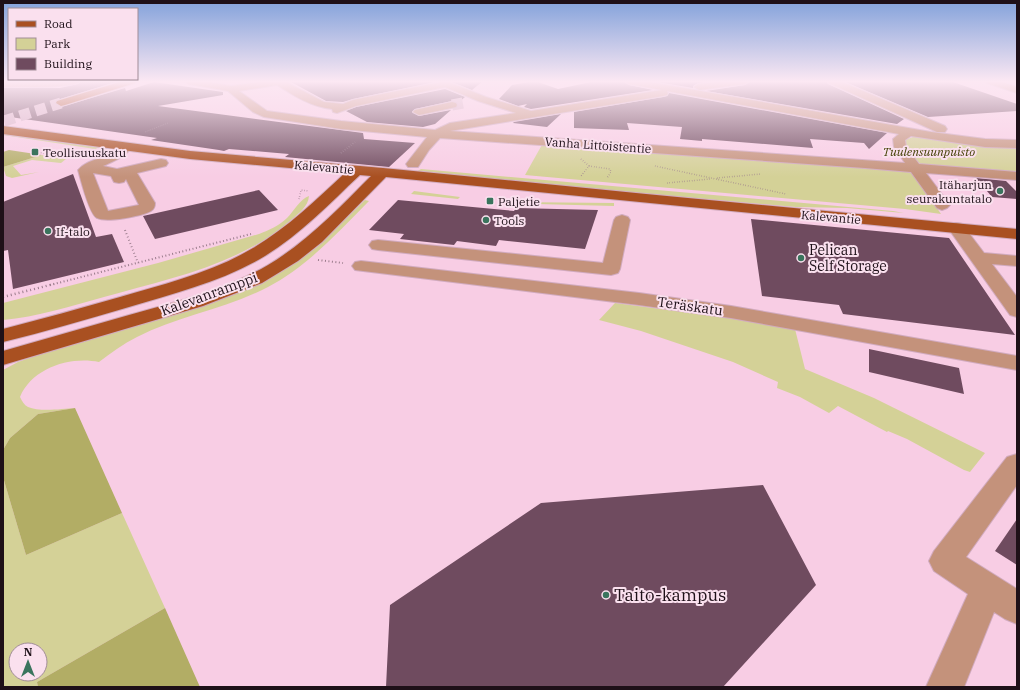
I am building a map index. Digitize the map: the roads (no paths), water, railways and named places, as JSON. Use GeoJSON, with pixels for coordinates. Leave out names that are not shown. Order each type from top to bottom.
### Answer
{"type":"FeatureCollection","features":[{"type":"Feature","properties":{"kind":"main road","name":"Kalevantie"},"geometry":{"type":"LineString","coordinates":[[3,130],[126,147],[364,176]]}},
{"type":"Feature","properties":{"kind":"main road","name":"Kalevantie"},"geometry":{"type":"LineString","coordinates":[[3,138],[161,162],[528,186],[646,199],[1017,234]]}},
{"type":"Feature","properties":{"kind":"main road","name":"Kalevanramppi"},"geometry":{"type":"LineString","coordinates":[[6,346],[168,311],[214,295],[252,279],[278,266],[300,251],[364,176]]}},
{"type":"Feature","properties":{"kind":"main road","name":"Kalevanramppi"},"geometry":{"type":"LineString","coordinates":[[6,346],[208,276],[237,263],[280,238],[364,176]]}},
{"type":"Feature","properties":{"kind":"street","name":"Vanha Littoistentie"},"geometry":{"type":"LineString","coordinates":[[263,113],[386,132],[438,134],[1017,176]]}},
{"type":"Feature","properties":{"kind":"street"},"geometry":{"type":"LineString","coordinates":[[413,164],[425,146],[438,134],[450,127],[506,115],[535,113]]}},
{"type":"Feature","properties":{"kind":"street"},"geometry":{"type":"LineString","coordinates":[[807,113],[959,140],[985,143],[1017,144]]}},
{"type":"Feature","properties":{"kind":"street"},"geometry":{"type":"LineString","coordinates":[[905,113],[939,128],[959,140]]}},
{"type":"Feature","properties":{"kind":"street"},"geometry":{"type":"LineString","coordinates":[[341,124],[366,118]]}},
{"type":"Feature","properties":{"kind":"street"},"geometry":{"type":"LineString","coordinates":[[910,132],[900,138],[898,142],[900,147],[942,205]]}},
{"type":"Feature","properties":{"kind":"street"},"geometry":{"type":"LineString","coordinates":[[79,166],[99,153],[126,147]]}},
{"type":"Feature","properties":{"kind":"street"},"geometry":{"type":"LineString","coordinates":[[79,166],[114,156],[126,147]]}},
{"type":"Feature","properties":{"kind":"street"},"geometry":{"type":"LineString","coordinates":[[79,166],[106,176],[119,176],[161,162]]}},
{"type":"Feature","properties":{"kind":"street"},"geometry":{"type":"LineString","coordinates":[[79,166],[103,216],[140,210],[147,207],[147,203],[119,176]]}},
{"type":"Feature","properties":{"kind":"street"},"geometry":{"type":"LineString","coordinates":[[535,286],[544,262],[610,269],[622,220]]}},
{"type":"Feature","properties":{"kind":"street"},"geometry":{"type":"LineString","coordinates":[[956,228],[1017,311]]}},
{"type":"Feature","properties":{"kind":"street","name":"Teräskatu"},"geometry":{"type":"LineString","coordinates":[[544,262],[381,242],[361,266],[535,286],[731,312],[1017,363]]}},
{"type":"Feature","properties":{"kind":"street"},"geometry":{"type":"LineString","coordinates":[[978,258],[1017,261]]}},
{"type":"Feature","properties":{"kind":"street"},"geometry":{"type":"LineString","coordinates":[[1017,464],[945,561],[1017,608]]}},
{"type":"Feature","properties":{"kind":"street"},"geometry":{"type":"LineString","coordinates":[[945,687],[987,588]]}},
{"type":"Feature","properties":{"kind":"tunnel"},"geometry":{"type":"LineString","coordinates":[[4,121],[29,113]]}},
{"type":"Feature","properties":{"kind":"place","name":"Teollisuuskatu"},"geometry":{"type":"Point","coordinates":[35,152]}},
{"type":"Feature","properties":{"kind":"place","name":"Itäharjun seurakuntatalo"},"geometry":{"type":"Point","coordinates":[1000,191]}},
{"type":"Feature","properties":{"kind":"place","name":"Paljetie"},"geometry":{"type":"Point","coordinates":[490,201]}},
{"type":"Feature","properties":{"kind":"place","name":"Tools"},"geometry":{"type":"Point","coordinates":[486,220]}},
{"type":"Feature","properties":{"kind":"place","name":"If-talo"},"geometry":{"type":"Point","coordinates":[48,231]}},
{"type":"Feature","properties":{"kind":"place","name":"Pelican Self Storage"},"geometry":{"type":"Point","coordinates":[801,258]}},
{"type":"Feature","properties":{"kind":"place","name":"Taito-kampus"},"geometry":{"type":"Point","coordinates":[606,595]}},
{"type":"Feature","properties":{"kind":"park label","name":"Tuulensuunpuisto"},"geometry":{"type":"Point","coordinates":[929,151]}}]}
